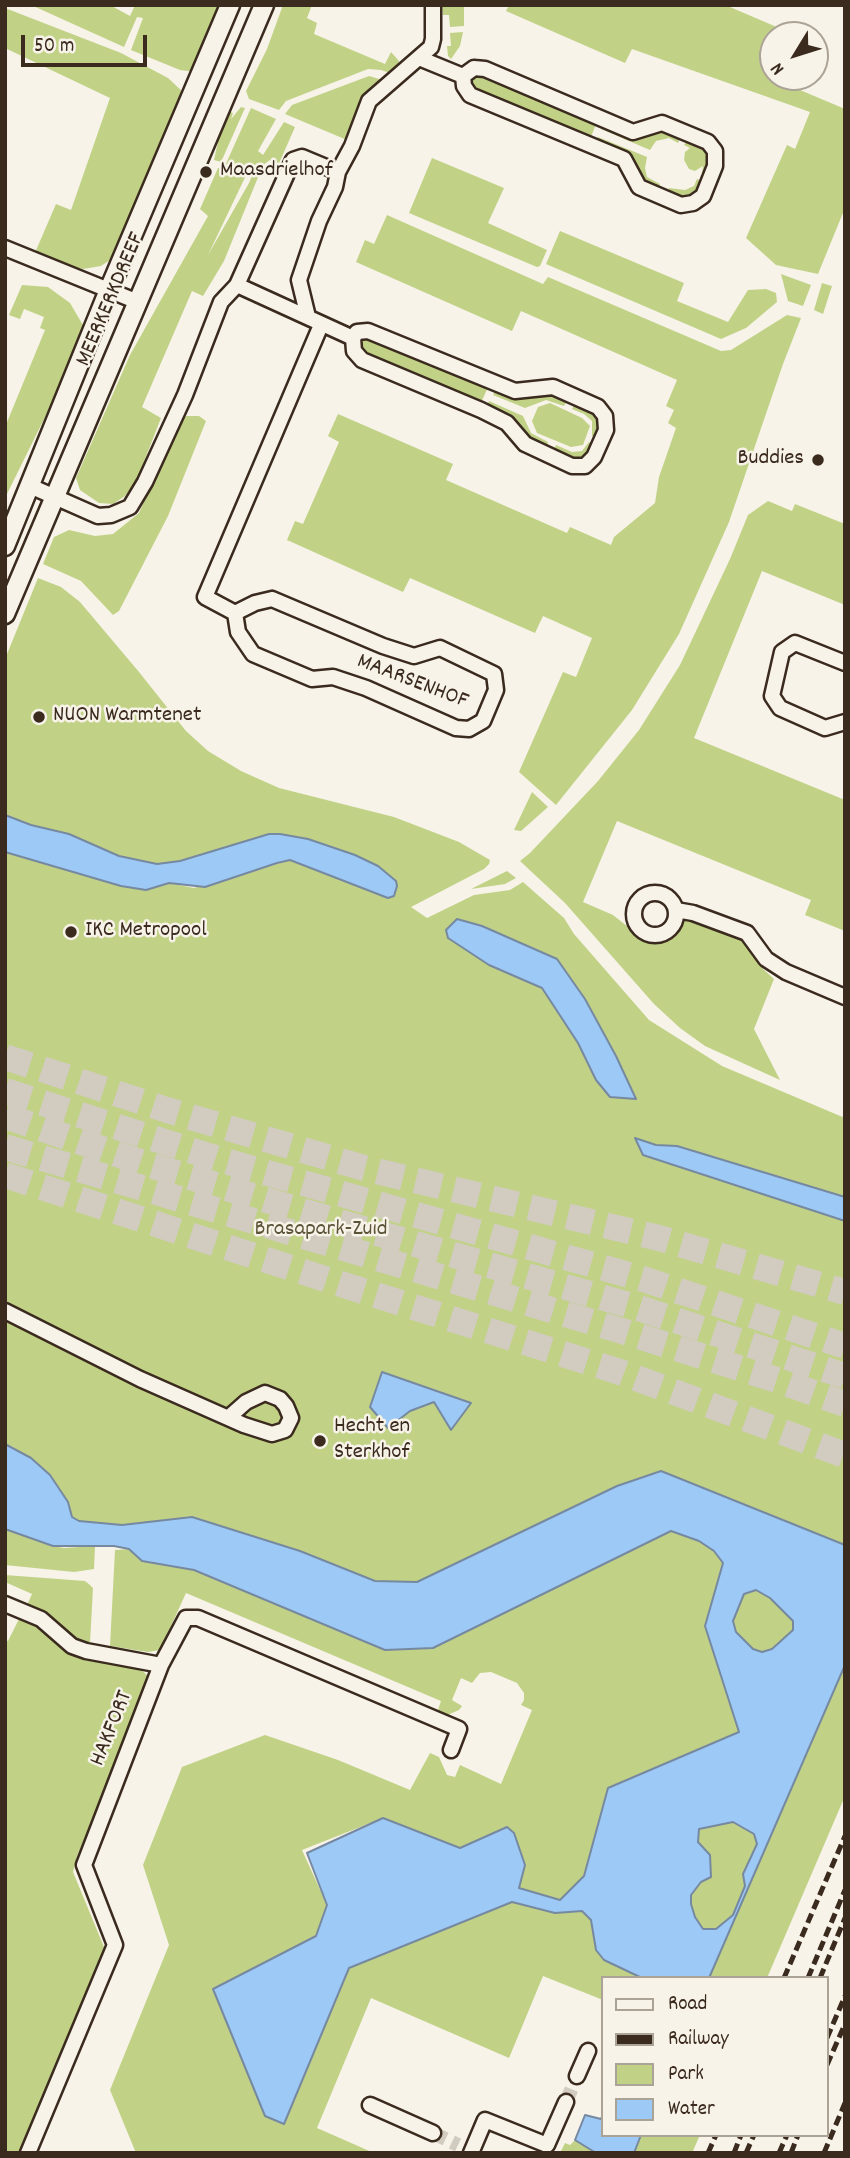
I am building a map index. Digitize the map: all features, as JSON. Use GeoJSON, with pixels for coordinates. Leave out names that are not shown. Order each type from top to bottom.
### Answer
{"type":"FeatureCollection","features":[{"type":"Feature","properties":{"kind":"street","name":"MEERKERKDREEF"},"geometry":{"type":"LineString","coordinates":[[5,546],[109,290],[230,5]]}},
{"type":"Feature","properties":{"kind":"street","name":"MEERKERKDREEF"},"geometry":{"type":"LineString","coordinates":[[5,614],[264,5]]}},
{"type":"Feature","properties":{"kind":"street"},"geometry":{"type":"LineString","coordinates":[[308,317],[299,280],[319,221],[369,101],[430,47],[433,39],[433,5]]}},
{"type":"Feature","properties":{"kind":"street"},"geometry":{"type":"LineString","coordinates":[[419,58],[463,76]]}},
{"type":"Feature","properties":{"kind":"street"},"geometry":{"type":"LineString","coordinates":[[474,68],[485,69],[633,132],[662,123],[708,142],[715,151],[715,166],[703,196],[693,203],[681,205],[639,187],[624,159],[470,95],[464,86],[463,76],[474,68]]}},
{"type":"Feature","properties":{"kind":"street"},"geometry":{"type":"LineString","coordinates":[[30,486],[98,516],[111,515],[130,507],[145,482],[185,395],[221,302],[237,285],[293,160],[302,157],[336,180]]}},
{"type":"Feature","properties":{"kind":"street"},"geometry":{"type":"LineString","coordinates":[[5,248],[138,302]]}},
{"type":"Feature","properties":{"kind":"street"},"geometry":{"type":"LineString","coordinates":[[237,285],[353,338]]}},
{"type":"Feature","properties":{"kind":"street"},"geometry":{"type":"LineString","coordinates":[[236,613],[205,597],[321,325]]}},
{"type":"Feature","properties":{"kind":"street"},"geometry":{"type":"LineString","coordinates":[[368,331],[515,391],[553,387],[598,407],[604,416],[606,430],[594,457],[585,466],[572,466],[525,444],[506,423],[481,410],[362,360],[354,351],[353,338],[357,332],[368,331]]}},
{"type":"Feature","properties":{"kind":"street","name":"MAARSENHOF"},"geometry":{"type":"LineString","coordinates":[[272,599],[398,652],[414,656],[440,648],[494,674],[496,690],[483,721],[469,729],[456,728],[366,688],[333,677],[312,679],[253,654],[238,632],[236,613],[255,603],[272,599]]}},
{"type":"Feature","properties":{"kind":"street"},"geometry":{"type":"LineString","coordinates":[[845,663],[794,643],[782,652],[772,696],[780,708],[825,728],[845,722]]}},
{"type":"Feature","properties":{"kind":"street"},"geometry":{"type":"LineString","coordinates":[[676,910],[693,913],[747,933],[766,959],[786,972],[845,997]]}},
{"type":"Feature","properties":{"kind":"street"},"geometry":{"type":"LineString","coordinates":[[5,1311],[140,1379],[229,1417]]}},
{"type":"Feature","properties":{"kind":"street"},"geometry":{"type":"LineString","coordinates":[[5,1604],[41,1619],[72,1646],[161,1665]]}},
{"type":"Feature","properties":{"kind":"street","name":"HAKFORT"},"geometry":{"type":"LineString","coordinates":[[28,2153],[115,1945],[84,1865],[161,1665],[187,1618],[198,1618],[459,1728],[451,1750]]}},
{"type":"Feature","properties":{"kind":"street"},"geometry":{"type":"LineString","coordinates":[[577,2076],[588,2051]]}},
{"type":"Feature","properties":{"kind":"street"},"geometry":{"type":"LineString","coordinates":[[467,2150],[485,2120],[547,2145],[566,2102]]}},
{"type":"Feature","properties":{"kind":"street"},"geometry":{"type":"LineString","coordinates":[[370,2105],[433,2133]]}},
{"type":"Feature","properties":{"kind":"green space"},"geometry":{"type":"Polygon","coordinates":[[[31,5],[110,5],[130,16],[135,5],[221,5],[196,72],[180,70],[131,50],[143,18],[137,17],[124,47],[31,5]]]}},
{"type":"Feature","properties":{"kind":"green space"},"geometry":{"type":"Polygon","coordinates":[[[283,5],[312,5],[307,18],[317,23],[314,34],[385,64],[391,52],[399,61],[398,67],[393,74],[368,69],[286,101],[279,110],[249,99],[246,91],[267,49],[283,5]]]}},
{"type":"Feature","properties":{"kind":"green space"},"geometry":{"type":"Polygon","coordinates":[[[442,5],[464,5],[464,26],[450,27],[449,15],[443,15],[442,5]]]}},
{"type":"Feature","properties":{"kind":"green space"},"geometry":{"type":"Polygon","coordinates":[[[509,5],[730,5],[763,21],[759,21],[759,91],[802,91],[845,109],[845,208],[818,274],[776,265],[746,238],[787,145],[795,149],[810,112],[632,49],[625,63],[506,11],[509,5]]]}},
{"type":"Feature","properties":{"kind":"green space"},"geometry":{"type":"Polygon","coordinates":[[[5,8],[121,53],[168,78],[183,92],[113,258],[101,266],[83,269],[55,264],[34,255],[56,204],[71,210],[110,98],[5,48],[5,8]]]}},
{"type":"Feature","properties":{"kind":"green space"},"geometry":{"type":"Polygon","coordinates":[[[463,32],[460,46],[451,59],[447,46],[451,46],[450,33],[463,32]]]}},
{"type":"Feature","properties":{"kind":"green space"},"geometry":{"type":"Polygon","coordinates":[[[481,75],[597,122],[590,139],[474,90],[472,83],[475,77],[481,75]]]}},
{"type":"Feature","properties":{"kind":"green space"},"geometry":{"type":"Polygon","coordinates":[[[369,76],[386,81],[360,98],[347,140],[285,114],[292,105],[369,76]]]}},
{"type":"Feature","properties":{"kind":"green space"},"geometry":{"type":"Polygon","coordinates":[[[241,107],[245,108],[221,162],[214,160],[225,110],[233,113],[231,119],[241,107]]]}},
{"type":"Feature","properties":{"kind":"green space"},"geometry":{"type":"Polygon","coordinates":[[[251,108],[276,119],[258,151],[263,155],[284,122],[295,127],[277,168],[270,160],[263,165],[224,261],[203,296],[192,291],[142,407],[161,418],[136,482],[125,496],[113,504],[99,503],[80,490],[76,478],[130,355],[208,216],[200,209],[218,168],[224,168],[251,108]],[[250,167],[208,255],[249,183],[255,169],[250,167]]]}},
{"type":"Feature","properties":{"kind":"green space"},"geometry":{"type":"Polygon","coordinates":[[[603,124],[664,130],[681,136],[678,143],[669,138],[656,141],[650,150],[601,129],[603,124]]]}},
{"type":"Feature","properties":{"kind":"green space"},"geometry":{"type":"Polygon","coordinates":[[[598,137],[647,157],[647,177],[660,184],[657,191],[648,187],[596,142],[598,137]]]}},
{"type":"Feature","properties":{"kind":"green space"},"geometry":{"type":"Polygon","coordinates":[[[688,139],[702,146],[707,153],[710,165],[708,175],[702,173],[703,166],[695,171],[689,169],[684,160],[685,152],[690,148],[684,145],[688,139]]]}},
{"type":"Feature","properties":{"kind":"green space"},"geometry":{"type":"Polygon","coordinates":[[[432,158],[504,188],[488,223],[547,250],[540,266],[409,213],[432,158]]]}},
{"type":"Feature","properties":{"kind":"green space"},"geometry":{"type":"Polygon","coordinates":[[[697,179],[705,182],[697,192],[684,198],[667,194],[669,188],[685,190],[694,186],[697,179]]]}},
{"type":"Feature","properties":{"kind":"green space"},"geometry":{"type":"Polygon","coordinates":[[[387,215],[543,284],[548,277],[721,351],[731,350],[787,315],[801,318],[729,522],[679,634],[632,710],[556,805],[519,772],[563,672],[576,677],[592,638],[543,616],[535,633],[410,578],[403,592],[287,540],[295,521],[303,524],[339,442],[328,436],[338,414],[453,464],[446,480],[567,533],[570,527],[611,545],[614,537],[655,503],[659,477],[676,428],[668,423],[674,410],[666,406],[677,380],[521,311],[512,331],[356,262],[365,240],[374,244],[387,215]]]}},
{"type":"Feature","properties":{"kind":"green space"},"geometry":{"type":"Polygon","coordinates":[[[560,231],[684,283],[677,301],[728,322],[748,290],[766,289],[776,293],[777,302],[746,328],[721,339],[546,264],[560,231]]]}},
{"type":"Feature","properties":{"kind":"green space"},"geometry":{"type":"Polygon","coordinates":[[[781,274],[811,285],[803,306],[788,301],[781,274]]]}},
{"type":"Feature","properties":{"kind":"green space"},"geometry":{"type":"Polygon","coordinates":[[[822,283],[832,286],[823,314],[814,310],[822,283]]]}},
{"type":"Feature","properties":{"kind":"green space"},"geometry":{"type":"Polygon","coordinates":[[[22,285],[48,287],[70,303],[87,332],[5,498],[5,427],[45,330],[40,328],[44,317],[24,309],[20,319],[9,315],[22,285]]]}},
{"type":"Feature","properties":{"kind":"green space"},"geometry":{"type":"Polygon","coordinates":[[[369,337],[489,385],[480,405],[363,357],[358,345],[361,340],[369,337]]]}},
{"type":"Feature","properties":{"kind":"green space"},"geometry":{"type":"Polygon","coordinates":[[[495,391],[515,398],[553,393],[568,399],[564,406],[546,400],[525,408],[493,395],[495,391]]]}},
{"type":"Feature","properties":{"kind":"green space"},"geometry":{"type":"Polygon","coordinates":[[[489,401],[523,416],[531,433],[548,442],[546,450],[524,436],[514,419],[487,406],[489,401]]]}},
{"type":"Feature","properties":{"kind":"green space"},"geometry":{"type":"Polygon","coordinates":[[[576,402],[594,412],[602,424],[599,438],[592,436],[592,421],[572,409],[576,402]]]}},
{"type":"Feature","properties":{"kind":"green space"},"geometry":{"type":"Polygon","coordinates":[[[550,403],[582,418],[590,426],[583,445],[571,447],[537,433],[532,421],[538,407],[550,403]]]}},
{"type":"Feature","properties":{"kind":"green space"},"geometry":{"type":"Polygon","coordinates":[[[199,416],[206,421],[168,516],[119,611],[113,615],[81,581],[43,564],[54,537],[69,530],[95,536],[113,534],[139,513],[180,418],[199,416]]]}},
{"type":"Feature","properties":{"kind":"green space"},"geometry":{"type":"Polygon","coordinates":[[[589,442],[595,445],[586,456],[573,458],[553,452],[556,445],[572,452],[582,451],[589,442]]]}},
{"type":"Feature","properties":{"kind":"green space"},"geometry":{"type":"Polygon","coordinates":[[[768,501],[792,511],[795,504],[845,524],[845,605],[762,571],[694,738],[845,800],[845,931],[805,915],[811,900],[617,821],[583,902],[613,915],[637,934],[649,939],[663,939],[680,920],[693,918],[742,936],[763,969],[774,979],[754,1029],[780,1080],[705,1046],[680,1028],[654,1004],[565,903],[520,861],[598,781],[639,730],[680,665],[748,515],[768,501]]]}},
{"type":"Feature","properties":{"kind":"green space","name":"Brasapark-Zuid"},"geometry":{"type":"Polygon","coordinates":[[[38,578],[61,587],[80,602],[186,731],[208,751],[241,771],[279,788],[394,817],[459,842],[490,860],[484,869],[411,907],[427,918],[474,895],[510,890],[523,882],[564,918],[574,934],[649,1020],[722,1066],[845,1118],[845,1545],[661,1471],[617,1486],[417,1582],[375,1581],[300,1551],[192,1517],[122,1525],[79,1521],[72,1517],[68,1502],[13,1447],[5,1444],[5,852],[121,886],[146,890],[169,883],[194,888],[290,860],[388,898],[394,896],[397,886],[396,881],[378,866],[308,839],[269,834],[180,861],[157,864],[119,856],[69,834],[31,825],[5,815],[5,659],[38,578]],[[519,977],[542,988],[549,997],[578,1043],[596,1080],[635,1098],[616,1056],[585,999],[519,977]]]}},
{"type":"Feature","properties":{"kind":"green space"},"geometry":{"type":"Polygon","coordinates":[[[532,792],[548,807],[521,831],[514,830],[532,792]]]}},
{"type":"Feature","properties":{"kind":"green space"},"geometry":{"type":"Polygon","coordinates":[[[507,871],[516,878],[505,884],[471,889],[507,871]]]}},
{"type":"Feature","properties":{"kind":"green space"},"geometry":{"type":"Polygon","coordinates":[[[5,1529],[53,1546],[95,1546],[94,1569],[74,1572],[5,1565],[5,1529]]]}},
{"type":"Feature","properties":{"kind":"green space"},"geometry":{"type":"Polygon","coordinates":[[[671,1531],[699,1541],[715,1551],[723,1563],[705,1626],[739,1732],[608,1788],[584,1876],[560,1901],[519,1888],[507,1827],[460,1848],[383,1818],[302,1850],[327,1905],[316,1936],[214,1989],[283,2124],[349,1968],[512,1902],[555,1913],[582,1911],[591,1919],[596,1950],[604,1960],[638,1976],[602,1976],[602,2000],[543,1976],[509,2058],[371,1998],[317,2128],[374,2153],[136,2153],[110,2090],[169,1945],[143,1865],[182,1767],[265,1735],[338,1760],[410,1790],[430,1753],[439,1757],[447,1775],[455,1777],[460,1765],[501,1784],[532,1710],[521,1705],[524,1693],[517,1683],[491,1672],[480,1673],[472,1683],[461,1678],[452,1700],[462,1706],[445,1716],[437,1713],[441,1701],[186,1593],[160,1650],[148,1652],[110,1646],[115,1550],[129,1549],[142,1561],[194,1570],[385,1650],[433,1648],[671,1531]]]}},
{"type":"Feature","properties":{"kind":"green space"},"geometry":{"type":"Polygon","coordinates":[[[5,1575],[85,1581],[90,1585],[93,1588],[90,1643],[76,1639],[47,1615],[27,1605],[32,1594],[5,1582],[5,1575]]]}},
{"type":"Feature","properties":{"kind":"green space"},"geometry":{"type":"Polygon","coordinates":[[[756,1590],[770,1598],[793,1621],[793,1630],[772,1649],[762,1653],[753,1649],[736,1632],[733,1621],[744,1593],[756,1590]]]}},
{"type":"Feature","properties":{"kind":"green space"},"geometry":{"type":"Polygon","coordinates":[[[20,1617],[37,1625],[57,1643],[88,1661],[139,1668],[147,1675],[150,1686],[77,1856],[73,1872],[104,1947],[102,1958],[20,2153],[5,2153],[5,1640],[8,1641],[20,1617]]]}},
{"type":"Feature","properties":{"kind":"green space"},"geometry":{"type":"Polygon","coordinates":[[[845,1665],[845,1796],[768,1976],[710,1976],[845,1665]]]}},
{"type":"Feature","properties":{"kind":"green space"},"geometry":{"type":"Polygon","coordinates":[[[733,1822],[754,1834],[757,1843],[743,1874],[745,1886],[733,1915],[716,1929],[703,1929],[691,1904],[691,1895],[701,1882],[699,1829],[733,1822]]]}},
{"type":"Feature","properties":{"kind":"green space"},"geometry":{"type":"Polygon","coordinates":[[[640,2137],[699,2137],[692,2153],[634,2153],[640,2137]]]}},
{"type":"Feature","properties":{"kind":"green space"},"geometry":{"type":"Polygon","coordinates":[[[575,2140],[596,2153],[560,2153],[565,2143],[570,2145],[575,2140]]]}},
{"type":"Feature","properties":{"kind":"water"},"geometry":{"type":"Polygon","coordinates":[[[5,815],[31,825],[69,834],[119,856],[157,864],[180,861],[269,834],[308,839],[378,866],[396,881],[397,886],[394,896],[388,898],[290,860],[205,887],[169,883],[146,890],[121,886],[5,852],[5,815]]]}},
{"type":"Feature","properties":{"kind":"water"},"geometry":{"type":"Polygon","coordinates":[[[457,919],[482,926],[557,959],[585,999],[636,1099],[610,1097],[596,1080],[578,1043],[542,988],[489,965],[448,938],[446,930],[457,919]]]}},
{"type":"Feature","properties":{"kind":"water"},"geometry":{"type":"Polygon","coordinates":[[[635,1138],[656,1145],[677,1146],[845,1197],[845,1221],[643,1155],[635,1138]]]}},
{"type":"Feature","properties":{"kind":"water"},"geometry":{"type":"Polygon","coordinates":[[[382,1372],[471,1403],[451,1430],[434,1402],[410,1411],[388,1428],[370,1407],[382,1372]]]}},
{"type":"Feature","properties":{"kind":"water"},"geometry":{"type":"Polygon","coordinates":[[[5,1444],[31,1458],[50,1475],[68,1502],[72,1517],[79,1521],[122,1525],[192,1517],[300,1551],[375,1581],[417,1582],[617,1486],[661,1471],[845,1545],[845,1665],[710,1976],[638,1976],[604,1960],[596,1950],[591,1920],[582,1911],[555,1913],[512,1902],[349,1968],[284,2124],[265,2116],[213,1989],[316,1936],[327,1905],[307,1853],[383,1818],[460,1848],[507,1827],[514,1833],[525,1865],[519,1888],[560,1900],[584,1876],[608,1788],[739,1732],[705,1626],[723,1563],[714,1551],[699,1541],[671,1531],[433,1648],[385,1650],[194,1570],[142,1561],[129,1549],[114,1546],[53,1546],[5,1529],[5,1444]],[[756,1590],[744,1594],[733,1621],[736,1632],[753,1649],[762,1652],[772,1649],[793,1630],[793,1621],[770,1598],[756,1590]],[[733,1822],[699,1829],[698,1842],[710,1855],[711,1877],[701,1882],[691,1895],[691,1904],[703,1929],[716,1929],[733,1915],[745,1886],[743,1874],[757,1844],[754,1834],[733,1822]]]}},
{"type":"Feature","properties":{"kind":"water"},"geometry":{"type":"Polygon","coordinates":[[[585,2115],[601,2119],[602,2117],[602,2137],[640,2137],[634,2153],[596,2153],[575,2140],[585,2115]]]}},
{"type":"Feature","properties":{"kind":"tunnel"},"geometry":{"type":"LineString","coordinates":[[5,1057],[167,1110],[364,1168],[659,1238],[845,1292]]}},
{"type":"Feature","properties":{"kind":"tunnel"},"geometry":{"type":"LineString","coordinates":[[5,1091],[218,1159],[643,1279],[845,1346]]}},
{"type":"Feature","properties":{"kind":"tunnel"},"geometry":{"type":"LineString","coordinates":[[5,1116],[143,1163],[639,1308],[845,1376]]}},
{"type":"Feature","properties":{"kind":"tunnel"},"geometry":{"type":"LineString","coordinates":[[5,1147],[632,1334],[845,1404]]}},
{"type":"Feature","properties":{"kind":"tunnel"},"geometry":{"type":"LineString","coordinates":[[5,1175],[620,1372],[845,1455]]}},
{"type":"Feature","properties":{"kind":"tunnel"},"geometry":{"type":"LineString","coordinates":[[566,2102],[577,2076]]}},
{"type":"Feature","properties":{"kind":"tunnel"},"geometry":{"type":"LineString","coordinates":[[433,2133],[458,2145]]}},
{"type":"Feature","properties":{"kind":"railway"},"geometry":{"type":"LineString","coordinates":[[785,1976],[845,1836]]}},
{"type":"Feature","properties":{"kind":"railway"},"geometry":{"type":"LineString","coordinates":[[809,1976],[845,1890]]}},
{"type":"Feature","properties":{"kind":"railway"},"geometry":{"type":"LineString","coordinates":[[821,1976],[845,1918]]}},
{"type":"Feature","properties":{"kind":"railway"},"geometry":{"type":"LineString","coordinates":[[829,2033],[845,1996]]}},
{"type":"Feature","properties":{"kind":"railway"},"geometry":{"type":"LineString","coordinates":[[829,2060],[845,2024]]}},
{"type":"Feature","properties":{"kind":"railway"},"geometry":{"type":"LineString","coordinates":[[824,2153],[845,2103]]}},
{"type":"Feature","properties":{"kind":"railway"},"geometry":{"type":"LineString","coordinates":[[708,2153],[715,2137]]}},
{"type":"Feature","properties":{"kind":"railway"},"geometry":{"type":"LineString","coordinates":[[734,2153],[740,2137]]}},
{"type":"Feature","properties":{"kind":"railway"},"geometry":{"type":"LineString","coordinates":[[746,2153],[753,2137]]}},
{"type":"Feature","properties":{"kind":"railway"},"geometry":{"type":"LineString","coordinates":[[779,2153],[786,2137]]}},
{"type":"Feature","properties":{"kind":"railway"},"geometry":{"type":"LineString","coordinates":[[791,2153],[797,2137]]}},
{"type":"Feature","properties":{"kind":"place","name":"Maasdrielhof"},"geometry":{"type":"Point","coordinates":[206,172]}},
{"type":"Feature","properties":{"kind":"place","name":"Buddies"},"geometry":{"type":"Point","coordinates":[818,460]}},
{"type":"Feature","properties":{"kind":"place","name":"NUON Warmtenet"},"geometry":{"type":"Point","coordinates":[39,717]}},
{"type":"Feature","properties":{"kind":"place","name":"IKC Metropool"},"geometry":{"type":"Point","coordinates":[71,932]}},
{"type":"Feature","properties":{"kind":"place","name":"Hecht en Sterkhof"},"geometry":{"type":"Point","coordinates":[320,1441]}}]}
